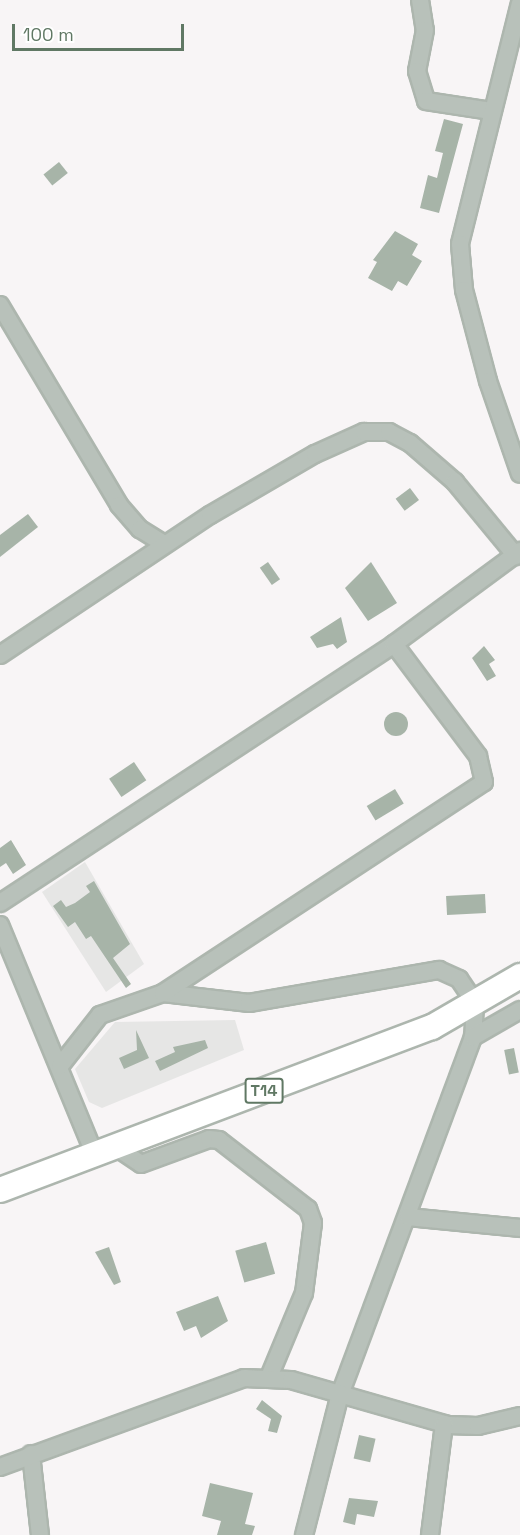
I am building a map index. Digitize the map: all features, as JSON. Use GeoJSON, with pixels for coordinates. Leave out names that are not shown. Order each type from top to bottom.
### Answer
{"type":"FeatureCollection","features":[{"type":"Feature","properties":{"kind":"highway","name":"T14"},"geometry":{"type":"LineString","coordinates":[[0,1190],[432,1027],[520,976]]}},
{"type":"Feature","properties":{"kind":"street"},"geometry":{"type":"LineString","coordinates":[[420,0],[425,30],[417,71],[426,101],[491,111]]}},
{"type":"Feature","properties":{"kind":"street"},"geometry":{"type":"LineString","coordinates":[[519,470],[467,301],[460,244],[491,111],[520,3]]}},
{"type":"Feature","properties":{"kind":"street"},"geometry":{"type":"LineString","coordinates":[[0,305],[119,505],[140,530],[164,544]]}},
{"type":"Feature","properties":{"kind":"street"},"geometry":{"type":"LineString","coordinates":[[0,655],[164,544],[315,454],[351,436],[381,431],[410,443],[442,470],[518,553],[394,644],[0,903]]}},
{"type":"Feature","properties":{"kind":"street"},"geometry":{"type":"LineString","coordinates":[[60,1066],[91,1021],[163,993],[484,782],[478,756],[394,644]]}},
{"type":"Feature","properties":{"kind":"street"},"geometry":{"type":"LineString","coordinates":[[0,925],[60,1066],[105,1151],[141,1164],[209,1139],[219,1140],[308,1209],[313,1223],[304,1293],[269,1377]]}},
{"type":"Feature","properties":{"kind":"street"},"geometry":{"type":"LineString","coordinates":[[163,993],[249,1003],[439,970],[459,980],[475,1004],[473,1037],[408,1217],[340,1394],[304,1535]]}},
{"type":"Feature","properties":{"kind":"street"},"geometry":{"type":"LineString","coordinates":[[473,1037],[520,1010]]}},
{"type":"Feature","properties":{"kind":"street"},"geometry":{"type":"LineString","coordinates":[[408,1217],[520,1228]]}},
{"type":"Feature","properties":{"kind":"street"},"geometry":{"type":"LineString","coordinates":[[0,1467],[217,1384],[269,1377],[340,1394],[444,1424],[478,1426],[520,1416]]}},
{"type":"Feature","properties":{"kind":"street"},"geometry":{"type":"LineString","coordinates":[[430,1535],[444,1424]]}},
{"type":"Feature","properties":{"kind":"street"},"geometry":{"type":"LineString","coordinates":[[31,1454],[40,1535]]}},
{"type":"Feature","properties":{"kind":"shaded area"},"geometry":{"type":"Polygon","coordinates":[[[85,862],[144,964],[106,992],[42,892],[85,862]]]}},
{"type":"Feature","properties":{"kind":"shaded area"},"geometry":{"type":"Polygon","coordinates":[[[235,1020],[244,1050],[102,1108],[89,1102],[75,1069],[115,1022],[235,1020]]]}},
{"type":"Feature","properties":{"kind":"building"},"geometry":{"type":"Polygon","coordinates":[[[444,119],[463,124],[439,213],[420,208],[428,175],[437,178],[443,153],[435,151],[444,119]]]}},
{"type":"Feature","properties":{"kind":"building"},"geometry":{"type":"Polygon","coordinates":[[[59,162],[68,173],[52,185],[43,175],[59,162]]]}},
{"type":"Feature","properties":{"kind":"building"},"geometry":{"type":"Polygon","coordinates":[[[395,231],[418,244],[412,255],[422,261],[407,286],[398,281],[392,291],[368,278],[377,262],[373,260],[395,231]]]}},
{"type":"Feature","properties":{"kind":"building"},"geometry":{"type":"Polygon","coordinates":[[[410,488],[419,500],[405,511],[396,499],[410,488]]]}},
{"type":"Feature","properties":{"kind":"building"},"geometry":{"type":"Polygon","coordinates":[[[28,514],[38,527],[0,557],[0,535],[28,514]]]}},
{"type":"Feature","properties":{"kind":"building"},"geometry":{"type":"Polygon","coordinates":[[[268,562],[280,579],[272,585],[260,568],[268,562]]]}},
{"type":"Feature","properties":{"kind":"building"},"geometry":{"type":"Polygon","coordinates":[[[371,562],[397,603],[368,621],[345,588],[371,562]]]}},
{"type":"Feature","properties":{"kind":"building"},"geometry":{"type":"Polygon","coordinates":[[[341,617],[347,642],[337,649],[333,644],[317,648],[310,637],[341,617]]]}},
{"type":"Feature","properties":{"kind":"building"},"geometry":{"type":"Polygon","coordinates":[[[484,646],[495,660],[489,664],[496,676],[487,681],[472,658],[484,646]]]}},
{"type":"Feature","properties":{"kind":"building"},"geometry":{"type":"Polygon","coordinates":[[[391,712],[401,712],[408,719],[408,729],[401,736],[391,736],[384,729],[384,719],[391,712]]]}},
{"type":"Feature","properties":{"kind":"building"},"geometry":{"type":"Polygon","coordinates":[[[134,762],[146,780],[121,797],[109,779],[134,762]]]}},
{"type":"Feature","properties":{"kind":"building"},"geometry":{"type":"Polygon","coordinates":[[[395,789],[404,804],[375,821],[367,806],[395,789]]]}},
{"type":"Feature","properties":{"kind":"building"},"geometry":{"type":"Polygon","coordinates":[[[11,840],[26,865],[13,874],[6,863],[0,867],[0,848],[11,840]]]}},
{"type":"Feature","properties":{"kind":"building"},"geometry":{"type":"Polygon","coordinates":[[[94,881],[130,944],[113,958],[131,984],[126,988],[91,936],[86,939],[75,922],[68,927],[53,906],[61,900],[66,907],[75,903],[90,892],[86,886],[94,881]]]}},
{"type":"Feature","properties":{"kind":"building"},"geometry":{"type":"Polygon","coordinates":[[[485,894],[486,913],[447,915],[446,896],[485,894]]]}},
{"type":"Feature","properties":{"kind":"building"},"geometry":{"type":"Polygon","coordinates":[[[136,1030],[149,1058],[124,1069],[119,1058],[137,1050],[136,1030]]]}},
{"type":"Feature","properties":{"kind":"building"},"geometry":{"type":"Polygon","coordinates":[[[205,1040],[208,1048],[160,1071],[155,1061],[175,1052],[173,1047],[205,1040]]]}},
{"type":"Feature","properties":{"kind":"building"},"geometry":{"type":"Polygon","coordinates":[[[514,1048],[519,1073],[509,1074],[504,1050],[514,1048]]]}},
{"type":"Feature","properties":{"kind":"building"},"geometry":{"type":"Polygon","coordinates":[[[266,1242],[275,1274],[244,1283],[235,1251],[266,1242]]]}},
{"type":"Feature","properties":{"kind":"building"},"geometry":{"type":"Polygon","coordinates":[[[109,1247],[121,1282],[114,1285],[95,1252],[109,1247]]]}},
{"type":"Feature","properties":{"kind":"building"},"geometry":{"type":"Polygon","coordinates":[[[218,1296],[228,1321],[201,1338],[196,1326],[184,1331],[176,1312],[218,1296]]]}},
{"type":"Feature","properties":{"kind":"building"},"geometry":{"type":"Polygon","coordinates":[[[262,1400],[282,1416],[277,1433],[268,1431],[271,1419],[256,1409],[262,1400]]]}},
{"type":"Feature","properties":{"kind":"building"},"geometry":{"type":"Polygon","coordinates":[[[359,1435],[376,1439],[370,1462],[354,1458],[359,1435]]]}},
{"type":"Feature","properties":{"kind":"building"},"geometry":{"type":"Polygon","coordinates":[[[210,1483],[253,1493],[245,1524],[255,1526],[252,1535],[217,1535],[221,1521],[202,1516],[210,1483]]]}},
{"type":"Feature","properties":{"kind":"building"},"geometry":{"type":"Polygon","coordinates":[[[349,1498],[378,1501],[374,1517],[357,1514],[355,1525],[343,1522],[349,1498]]]}}]}
